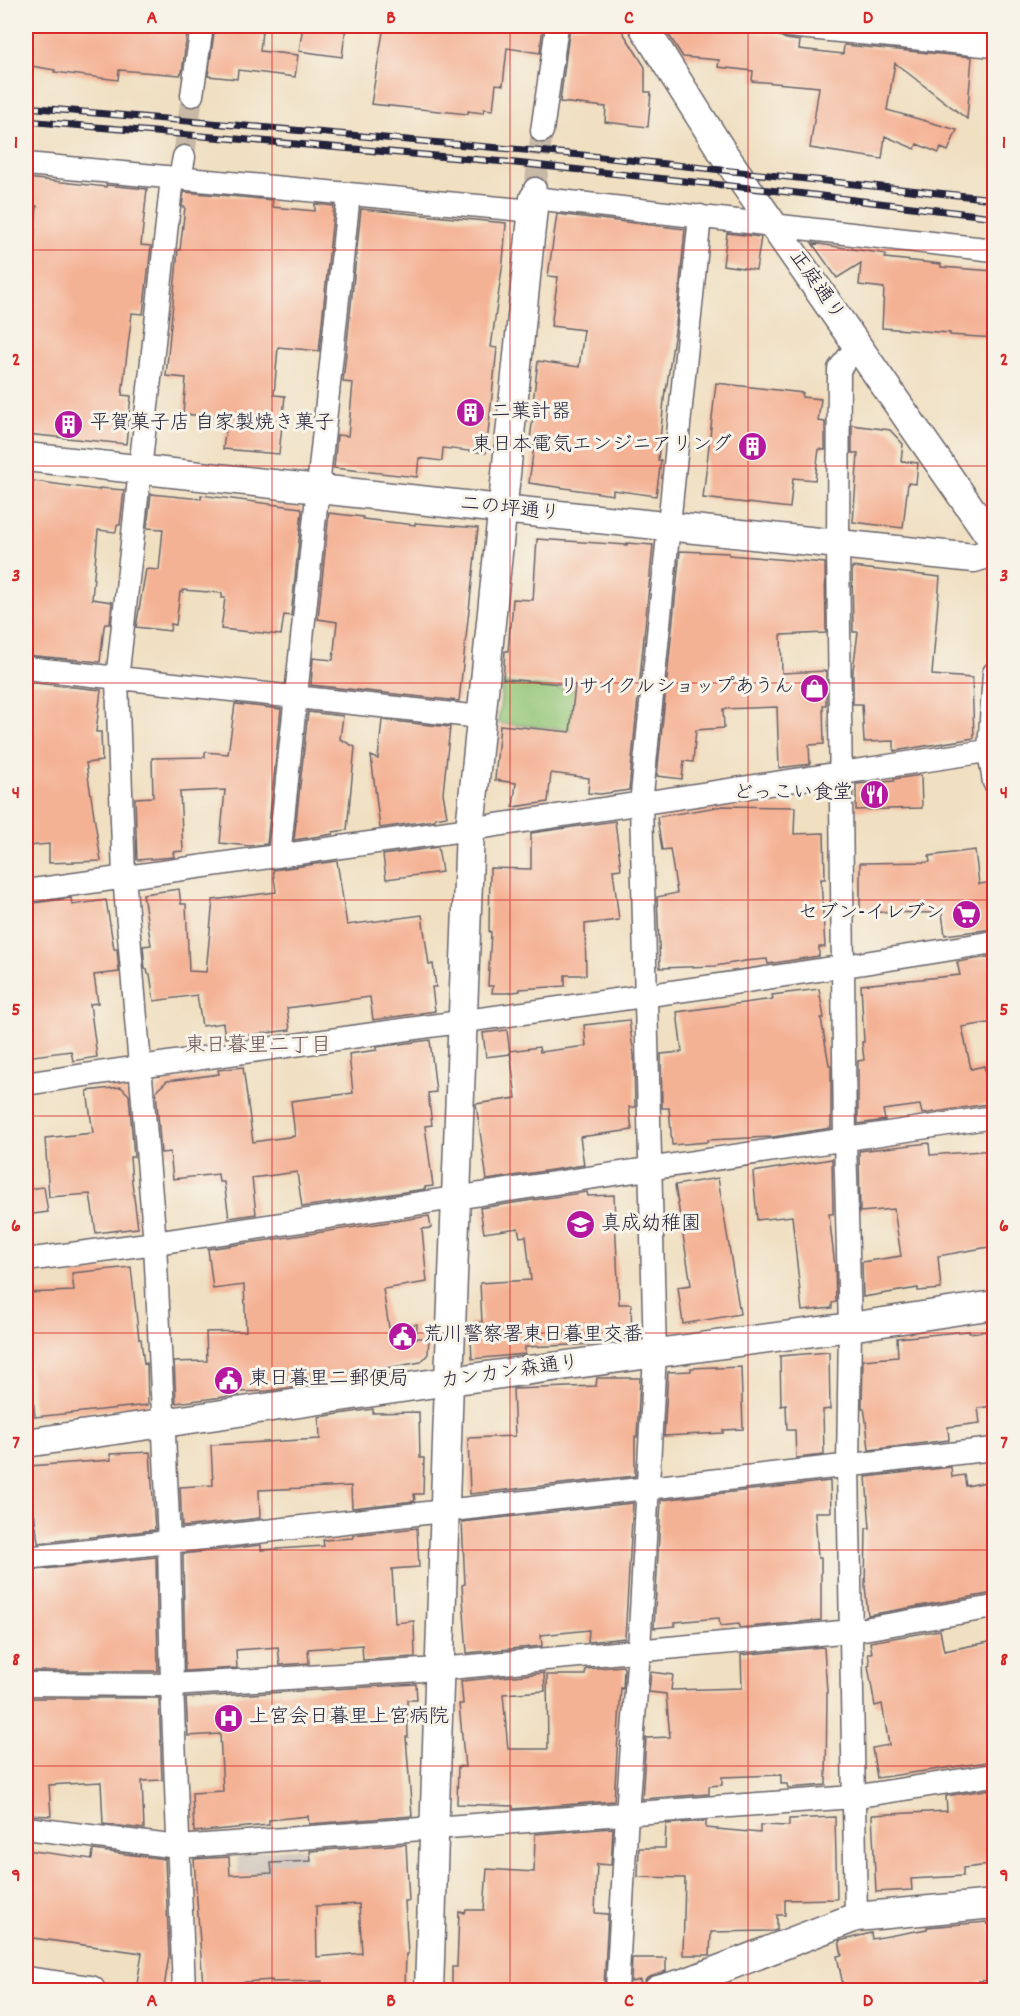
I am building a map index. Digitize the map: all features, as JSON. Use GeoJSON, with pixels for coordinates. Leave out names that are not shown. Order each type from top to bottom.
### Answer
{"type":"FeatureCollection","features":[{"type":"Feature","properties":{"kind":"street"},"geometry":{"type":"LineString","coordinates":[[192,95],[202,26]]}},
{"type":"Feature","properties":{"kind":"street"},"geometry":{"type":"LineString","coordinates":[[542,131],[557,26]]}},
{"type":"Feature","properties":{"kind":"street","name":"正庭通り"},"geometry":{"type":"LineString","coordinates":[[643,26],[723,153],[994,542]]}},
{"type":"Feature","properties":{"kind":"street"},"geometry":{"type":"LineString","coordinates":[[788,26],[847,28],[994,46]]}},
{"type":"Feature","properties":{"kind":"street"},"geometry":{"type":"LineString","coordinates":[[26,164],[179,171],[349,194],[534,199],[994,250]]}},
{"type":"Feature","properties":{"kind":"street"},"geometry":{"type":"LineString","coordinates":[[179,171],[140,469],[117,680],[124,876],[155,1243],[169,1541],[172,1685],[184,1990]]}},
{"type":"Feature","properties":{"kind":"street"},"geometry":{"type":"LineString","coordinates":[[279,856],[349,194]]}},
{"type":"Feature","properties":{"kind":"street"},"geometry":{"type":"LineString","coordinates":[[429,1990],[448,1381],[470,829],[534,199]]}},
{"type":"Feature","properties":{"kind":"street"},"geometry":{"type":"LineString","coordinates":[[617,1990],[655,1354],[641,804],[700,216]]}},
{"type":"Feature","properties":{"kind":"street"},"geometry":{"type":"LineString","coordinates":[[856,1917],[848,1467],[850,1327],[845,1139],[838,369],[858,345]]}},
{"type":"Feature","properties":{"kind":"street","name":"二の坪通り"},"geometry":{"type":"LineString","coordinates":[[26,457],[974,558],[994,552]]}},
{"type":"Feature","properties":{"kind":"street"},"geometry":{"type":"LineString","coordinates":[[26,668],[117,680],[481,717]]}},
{"type":"Feature","properties":{"kind":"street"},"geometry":{"type":"LineString","coordinates":[[994,673],[992,751],[994,782]]}},
{"type":"Feature","properties":{"kind":"street"},"geometry":{"type":"LineString","coordinates":[[26,891],[470,829],[992,751]]}},
{"type":"Feature","properties":{"kind":"street"},"geometry":{"type":"LineString","coordinates":[[26,1084],[844,967],[994,942]]}},
{"type":"Feature","properties":{"kind":"street"},"geometry":{"type":"LineString","coordinates":[[26,1260],[155,1243],[994,1117]]}},
{"type":"Feature","properties":{"kind":"street","name":"カンカン森通り"},"geometry":{"type":"LineString","coordinates":[[26,1443],[448,1381],[850,1327],[994,1305]]}},
{"type":"Feature","properties":{"kind":"street"},"geometry":{"type":"LineString","coordinates":[[26,1558],[994,1449]]}},
{"type":"Feature","properties":{"kind":"street"},"geometry":{"type":"LineString","coordinates":[[26,1684],[172,1685],[439,1669],[852,1630],[994,1607]]}},
{"type":"Feature","properties":{"kind":"street"},"geometry":{"type":"LineString","coordinates":[[26,1828],[178,1847],[853,1797],[994,1775]]}},
{"type":"Feature","properties":{"kind":"street"},"geometry":{"type":"LineString","coordinates":[[658,1990],[687,1982],[856,1917],[994,1904]]}},
{"type":"Feature","properties":{"kind":"street"},"geometry":{"type":"LineString","coordinates":[[26,1981],[91,1990]]}},
{"type":"Feature","properties":{"kind":"shaded area"},"geometry":{"type":"Polygon","coordinates":[[[304,1848],[309,1908],[241,1913],[237,1853],[304,1848]]]}},
{"type":"Feature","properties":{"kind":"green space"},"geometry":{"type":"Polygon","coordinates":[[[503,683],[576,690],[572,730],[498,723],[503,683]]]}},
{"type":"Feature","properties":{"kind":"building"},"geometry":{"type":"Polygon","coordinates":[[[26,26],[188,26],[182,72],[180,75],[119,70],[118,80],[54,72],[55,70],[26,65],[26,26]]]}},
{"type":"Feature","properties":{"kind":"building"},"geometry":{"type":"Polygon","coordinates":[[[215,26],[262,31],[260,51],[298,55],[295,77],[238,70],[237,79],[208,76],[215,26]]]}},
{"type":"Feature","properties":{"kind":"building"},"geometry":{"type":"Polygon","coordinates":[[[303,26],[346,26],[342,57],[299,51],[303,26]]]}},
{"type":"Feature","properties":{"kind":"building"},"geometry":{"type":"Polygon","coordinates":[[[384,26],[543,26],[540,53],[507,48],[503,85],[496,84],[493,110],[484,109],[483,113],[468,111],[468,114],[371,104],[384,26]]]}},
{"type":"Feature","properties":{"kind":"building"},"geometry":{"type":"Polygon","coordinates":[[[570,26],[619,26],[645,67],[645,92],[651,92],[648,127],[605,122],[606,107],[560,102],[570,26]]]}},
{"type":"Feature","properties":{"kind":"building"},"geometry":{"type":"Polygon","coordinates":[[[663,26],[753,29],[753,32],[800,41],[799,49],[843,54],[844,45],[972,57],[967,119],[895,63],[887,110],[957,130],[948,151],[941,148],[939,153],[917,144],[915,149],[885,136],[882,159],[810,148],[819,87],[752,81],[753,71],[718,67],[719,60],[683,57],[663,26]]]}},
{"type":"Feature","properties":{"kind":"building"},"geometry":{"type":"Polygon","coordinates":[[[923,26],[975,26],[975,31],[923,26]]]}},
{"type":"Feature","properties":{"kind":"building"},"geometry":{"type":"Polygon","coordinates":[[[26,178],[147,189],[141,245],[151,246],[143,314],[132,313],[122,395],[131,396],[126,444],[26,434],[26,278],[31,279],[37,206],[26,205],[26,178]]]}},
{"type":"Feature","properties":{"kind":"building"},"geometry":{"type":"Polygon","coordinates":[[[184,192],[273,200],[272,207],[315,211],[315,204],[334,206],[319,351],[278,347],[274,395],[285,396],[279,454],[223,449],[227,418],[183,414],[186,378],[166,376],[178,250],[180,250],[185,207],[182,207],[184,192]]]}},
{"type":"Feature","properties":{"kind":"building"},"geometry":{"type":"Polygon","coordinates":[[[361,209],[506,223],[491,347],[497,348],[486,453],[443,448],[442,461],[419,458],[417,477],[334,468],[337,435],[348,436],[353,383],[343,382],[361,209]]]}},
{"type":"Feature","properties":{"kind":"building"},"geometry":{"type":"Polygon","coordinates":[[[557,214],[685,229],[676,324],[665,390],[658,460],[661,460],[656,496],[613,490],[613,495],[529,483],[534,446],[529,446],[538,361],[579,367],[584,330],[551,326],[558,277],[548,276],[557,214]]]}},
{"type":"Feature","properties":{"kind":"building"},"geometry":{"type":"Polygon","coordinates":[[[727,233],[761,237],[756,270],[723,265],[727,233]]]}},
{"type":"Feature","properties":{"kind":"building"},"geometry":{"type":"Polygon","coordinates":[[[812,243],[886,254],[885,258],[941,264],[941,267],[994,271],[994,338],[882,328],[884,288],[859,285],[861,263],[837,278],[812,243]]]}},
{"type":"Feature","properties":{"kind":"building","name":"東日本電気エンジニアリング"},"geometry":{"type":"Polygon","coordinates":[[[716,383],[803,393],[802,397],[821,399],[818,421],[825,422],[825,450],[819,449],[815,480],[793,478],[790,508],[703,498],[716,383]]]}},
{"type":"Feature","properties":{"kind":"building"},"geometry":{"type":"Polygon","coordinates":[[[852,425],[890,430],[903,444],[901,461],[918,463],[916,484],[908,483],[903,528],[853,522],[858,453],[852,453],[852,425]]]}},
{"type":"Feature","properties":{"kind":"building"},"geometry":{"type":"Polygon","coordinates":[[[26,480],[99,490],[99,488],[124,490],[120,525],[117,525],[116,532],[98,530],[92,599],[112,602],[110,624],[105,624],[104,627],[100,662],[26,655],[26,480]]]}},
{"type":"Feature","properties":{"kind":"building"},"geometry":{"type":"Polygon","coordinates":[[[151,494],[201,499],[201,495],[301,508],[291,616],[284,615],[281,635],[221,629],[225,598],[222,598],[222,593],[183,590],[180,592],[176,625],[171,624],[170,631],[136,627],[146,569],[159,570],[163,529],[147,528],[151,494]]]}},
{"type":"Feature","properties":{"kind":"building"},"geometry":{"type":"Polygon","coordinates":[[[329,513],[415,525],[415,523],[478,528],[459,701],[311,685],[313,658],[333,660],[337,622],[318,619],[329,513]]]}},
{"type":"Feature","properties":{"kind":"building"},"geometry":{"type":"Polygon","coordinates":[[[537,539],[653,545],[629,790],[601,794],[588,793],[589,778],[551,773],[548,802],[513,807],[516,783],[495,780],[500,725],[570,732],[575,685],[503,679],[513,599],[533,600],[537,539]]]}},
{"type":"Feature","properties":{"kind":"building"},"geometry":{"type":"Polygon","coordinates":[[[680,551],[729,553],[729,555],[825,563],[826,633],[781,635],[782,673],[826,671],[826,705],[823,705],[824,744],[809,745],[810,764],[779,768],[777,707],[723,709],[724,728],[696,730],[693,762],[684,761],[682,779],[657,776],[680,551]]]}},
{"type":"Feature","properties":{"kind":"building"},"geometry":{"type":"Polygon","coordinates":[[[852,567],[940,577],[932,675],[972,678],[974,738],[894,751],[894,741],[864,742],[862,704],[853,704],[853,670],[858,632],[853,632],[852,567]]]}},
{"type":"Feature","properties":{"kind":"building"},"geometry":{"type":"Polygon","coordinates":[[[26,682],[101,690],[96,732],[101,732],[102,761],[86,763],[101,861],[49,863],[49,844],[29,846],[26,844],[26,822],[28,822],[26,682]]]}},
{"type":"Feature","properties":{"kind":"building"},"geometry":{"type":"Polygon","coordinates":[[[235,704],[281,709],[267,844],[249,846],[220,843],[225,790],[180,792],[183,851],[173,852],[174,857],[137,860],[135,798],[153,797],[152,758],[205,757],[205,752],[228,754],[235,704]]]}},
{"type":"Feature","properties":{"kind":"building"},"geometry":{"type":"Polygon","coordinates":[[[308,712],[343,716],[340,739],[355,747],[347,830],[294,840],[308,712]]]}},
{"type":"Feature","properties":{"kind":"building"},"geometry":{"type":"Polygon","coordinates":[[[382,720],[450,727],[443,793],[447,816],[435,818],[435,820],[380,828],[371,756],[378,759],[382,720]]]}},
{"type":"Feature","properties":{"kind":"building"},"geometry":{"type":"Polygon","coordinates":[[[921,775],[922,808],[856,810],[856,784],[894,781],[894,779],[921,775]]]}},
{"type":"Feature","properties":{"kind":"building"},"geometry":{"type":"Polygon","coordinates":[[[723,806],[795,807],[794,834],[824,833],[825,879],[821,879],[825,947],[819,947],[819,956],[768,964],[767,959],[715,966],[660,968],[657,897],[677,893],[670,849],[662,850],[657,817],[723,806]]]}},
{"type":"Feature","properties":{"kind":"building"},"geometry":{"type":"Polygon","coordinates":[[[615,821],[621,869],[613,870],[619,920],[585,924],[586,975],[565,975],[565,986],[492,993],[493,986],[488,986],[491,932],[489,932],[490,868],[531,869],[531,833],[615,821]]]}},
{"type":"Feature","properties":{"kind":"building"},"geometry":{"type":"Polygon","coordinates":[[[438,847],[442,872],[386,879],[383,855],[438,847]]]}},
{"type":"Feature","properties":{"kind":"building"},"geometry":{"type":"Polygon","coordinates":[[[975,850],[979,884],[987,883],[993,929],[945,935],[942,913],[860,912],[860,863],[930,862],[929,856],[975,850]]]}},
{"type":"Feature","properties":{"kind":"building"},"geometry":{"type":"Polygon","coordinates":[[[337,861],[347,925],[422,915],[429,965],[433,964],[436,987],[432,987],[435,1011],[373,1020],[370,997],[287,1008],[290,1030],[225,1038],[223,1023],[202,1026],[197,995],[154,1001],[150,974],[145,969],[143,946],[151,945],[143,894],[179,889],[181,904],[186,904],[189,971],[206,972],[213,900],[276,892],[273,870],[337,861]]]}},
{"type":"Feature","properties":{"kind":"building"},"geometry":{"type":"Polygon","coordinates":[[[71,898],[72,905],[106,900],[114,949],[117,949],[119,972],[94,975],[98,1003],[90,1004],[97,1057],[73,1061],[71,1051],[26,1057],[26,904],[71,898]]]}},
{"type":"Feature","properties":{"kind":"building"},"geometry":{"type":"Polygon","coordinates":[[[994,956],[994,1022],[962,1027],[971,1069],[984,1066],[986,1075],[994,1073],[994,1103],[922,1114],[920,1105],[883,1110],[885,1120],[858,1124],[858,1061],[864,1060],[861,985],[960,975],[957,962],[994,956]]]}},
{"type":"Feature","properties":{"kind":"building"},"geometry":{"type":"Polygon","coordinates":[[[819,989],[824,1018],[821,1018],[829,1065],[831,1065],[831,1128],[773,1137],[708,1140],[708,1142],[672,1145],[669,1108],[662,1108],[661,1054],[682,1052],[677,1012],[773,999],[772,995],[819,989]]]}},
{"type":"Feature","properties":{"kind":"building"},"geometry":{"type":"Polygon","coordinates":[[[629,1020],[634,1056],[635,1107],[629,1107],[632,1130],[580,1137],[584,1165],[487,1180],[476,1104],[516,1098],[510,1051],[539,1047],[540,1052],[586,1046],[584,1025],[629,1020]]]}},
{"type":"Feature","properties":{"kind":"building"},"geometry":{"type":"Polygon","coordinates":[[[507,1030],[510,1054],[486,1057],[483,1033],[507,1030]]]}},
{"type":"Feature","properties":{"kind":"building"},"geometry":{"type":"Polygon","coordinates":[[[430,1040],[436,1092],[428,1093],[432,1125],[425,1126],[433,1186],[302,1207],[297,1172],[252,1178],[256,1214],[229,1218],[224,1182],[219,1182],[218,1174],[173,1179],[170,1152],[161,1153],[156,1091],[167,1081],[219,1074],[218,1070],[243,1067],[253,1142],[295,1136],[291,1101],[353,1093],[349,1054],[377,1050],[377,1047],[430,1040]]]}},
{"type":"Feature","properties":{"kind":"building"},"geometry":{"type":"Polygon","coordinates":[[[121,1087],[129,1095],[134,1157],[130,1157],[138,1228],[96,1233],[90,1194],[49,1197],[45,1138],[93,1133],[87,1091],[121,1087]]]}},
{"type":"Feature","properties":{"kind":"building"},"geometry":{"type":"Polygon","coordinates":[[[929,1143],[930,1155],[994,1150],[994,1246],[938,1256],[941,1289],[918,1291],[918,1288],[863,1297],[862,1262],[901,1256],[894,1209],[860,1212],[859,1151],[929,1143]]]}},
{"type":"Feature","properties":{"kind":"building"},"geometry":{"type":"Polygon","coordinates":[[[832,1159],[833,1214],[829,1214],[836,1302],[832,1303],[832,1308],[802,1311],[792,1216],[757,1220],[753,1172],[832,1159]]]}},
{"type":"Feature","properties":{"kind":"building"},"geometry":{"type":"Polygon","coordinates":[[[718,1178],[740,1314],[683,1324],[678,1287],[691,1285],[675,1185],[718,1178]]]}},
{"type":"Feature","properties":{"kind":"building"},"geometry":{"type":"Polygon","coordinates":[[[44,1187],[48,1212],[26,1215],[26,1189],[44,1187]]]}},
{"type":"Feature","properties":{"kind":"building"},"geometry":{"type":"Polygon","coordinates":[[[587,1192],[588,1196],[614,1195],[619,1304],[631,1304],[632,1339],[601,1340],[601,1344],[525,1347],[525,1354],[472,1359],[470,1323],[482,1322],[480,1283],[531,1280],[526,1236],[520,1237],[518,1228],[484,1233],[480,1208],[587,1192]]]}},
{"type":"Feature","properties":{"kind":"building"},"geometry":{"type":"Polygon","coordinates":[[[429,1216],[431,1228],[422,1229],[427,1282],[383,1289],[389,1328],[417,1324],[416,1338],[429,1338],[428,1354],[421,1362],[369,1371],[369,1376],[268,1391],[239,1392],[239,1395],[176,1403],[174,1362],[207,1361],[206,1332],[246,1331],[244,1285],[213,1289],[208,1249],[429,1216]]]}},
{"type":"Feature","properties":{"kind":"building"},"geometry":{"type":"Polygon","coordinates":[[[131,1267],[139,1339],[141,1339],[144,1364],[147,1363],[148,1405],[35,1417],[26,1333],[26,1293],[74,1291],[72,1273],[131,1267]]]}},
{"type":"Feature","properties":{"kind":"building"},"geometry":{"type":"Polygon","coordinates":[[[969,1331],[969,1333],[989,1331],[994,1406],[978,1408],[980,1423],[948,1427],[949,1440],[869,1450],[864,1408],[862,1408],[863,1360],[898,1357],[897,1338],[969,1331]]]}},
{"type":"Feature","properties":{"kind":"building"},"geometry":{"type":"Polygon","coordinates":[[[829,1352],[830,1409],[823,1410],[824,1455],[796,1458],[795,1430],[787,1430],[786,1405],[781,1406],[780,1356],[829,1352]]]}},
{"type":"Feature","properties":{"kind":"building"},"geometry":{"type":"Polygon","coordinates":[[[741,1367],[743,1429],[723,1430],[723,1433],[664,1436],[668,1372],[741,1367]]]}},
{"type":"Feature","properties":{"kind":"building"},"geometry":{"type":"Polygon","coordinates":[[[597,1378],[640,1378],[637,1437],[635,1437],[635,1476],[470,1494],[468,1438],[515,1436],[513,1389],[596,1386],[597,1378]]]}},
{"type":"Feature","properties":{"kind":"building"},"geometry":{"type":"Polygon","coordinates":[[[373,1409],[373,1413],[419,1412],[420,1458],[424,1458],[423,1494],[414,1494],[415,1501],[352,1508],[351,1486],[259,1490],[260,1518],[182,1527],[180,1487],[213,1485],[211,1445],[320,1439],[319,1417],[373,1409]]]}},
{"type":"Feature","properties":{"kind":"building"},"geometry":{"type":"Polygon","coordinates":[[[150,1452],[155,1530],[38,1543],[34,1511],[26,1512],[26,1472],[29,1471],[29,1466],[111,1460],[110,1454],[150,1452]]]}},
{"type":"Feature","properties":{"kind":"building"},"geometry":{"type":"Polygon","coordinates":[[[951,1467],[952,1477],[964,1475],[966,1486],[987,1482],[994,1527],[994,1593],[868,1615],[865,1586],[866,1528],[870,1528],[866,1477],[951,1467]]]}},
{"type":"Feature","properties":{"kind":"building"},"geometry":{"type":"Polygon","coordinates":[[[830,1481],[831,1512],[815,1512],[818,1558],[821,1558],[821,1620],[739,1628],[739,1624],[720,1626],[719,1618],[675,1622],[675,1626],[654,1628],[661,1500],[830,1481]]]}},
{"type":"Feature","properties":{"kind":"building"},"geometry":{"type":"Polygon","coordinates":[[[633,1503],[625,1638],[588,1642],[589,1630],[541,1635],[542,1646],[467,1653],[462,1585],[465,1584],[462,1522],[633,1503]]]}},
{"type":"Feature","properties":{"kind":"building"},"geometry":{"type":"Polygon","coordinates":[[[417,1528],[419,1567],[392,1569],[395,1623],[414,1621],[415,1657],[363,1660],[362,1645],[308,1649],[309,1663],[280,1665],[278,1647],[236,1650],[237,1668],[185,1671],[183,1554],[261,1545],[261,1550],[324,1546],[323,1540],[353,1538],[353,1535],[417,1528]]]}},
{"type":"Feature","properties":{"kind":"building"},"geometry":{"type":"Polygon","coordinates":[[[156,1557],[158,1671],[26,1671],[26,1571],[156,1557]]]}},
{"type":"Feature","properties":{"kind":"building"},"geometry":{"type":"Polygon","coordinates":[[[940,1630],[944,1651],[994,1641],[994,1761],[877,1778],[872,1748],[889,1745],[882,1704],[875,1706],[868,1666],[870,1665],[868,1653],[872,1653],[870,1642],[940,1630]]]}},
{"type":"Feature","properties":{"kind":"building"},"geometry":{"type":"Polygon","coordinates":[[[824,1648],[827,1691],[826,1785],[788,1788],[787,1784],[781,1784],[781,1775],[722,1777],[722,1785],[709,1786],[709,1794],[642,1799],[646,1738],[670,1737],[666,1694],[649,1692],[651,1672],[673,1675],[671,1690],[742,1688],[741,1655],[824,1648]]]}},
{"type":"Feature","properties":{"kind":"building"},"geometry":{"type":"Polygon","coordinates":[[[623,1666],[614,1801],[513,1809],[513,1806],[457,1804],[458,1766],[465,1767],[459,1704],[463,1704],[461,1681],[544,1673],[545,1691],[503,1694],[508,1749],[548,1749],[547,1675],[585,1675],[586,1669],[623,1666]]]}},
{"type":"Feature","properties":{"kind":"building"},"geometry":{"type":"Polygon","coordinates":[[[416,1684],[417,1700],[407,1700],[408,1737],[406,1737],[412,1816],[309,1824],[308,1816],[269,1820],[269,1825],[194,1832],[192,1793],[223,1791],[220,1734],[188,1736],[186,1698],[416,1684]]]}},
{"type":"Feature","properties":{"kind":"building"},"geometry":{"type":"Polygon","coordinates":[[[26,1698],[159,1698],[162,1780],[142,1781],[144,1829],[103,1824],[101,1782],[49,1785],[51,1816],[26,1815],[26,1698]]]}},
{"type":"Feature","properties":{"kind":"building"},"geometry":{"type":"Polygon","coordinates":[[[992,1789],[994,1832],[988,1832],[990,1865],[963,1868],[963,1876],[911,1879],[912,1890],[876,1892],[872,1815],[947,1811],[946,1796],[992,1789]]]}},
{"type":"Feature","properties":{"kind":"building"},"geometry":{"type":"Polygon","coordinates":[[[835,1817],[837,1899],[785,1900],[785,1915],[777,1915],[777,1930],[711,1932],[710,1955],[683,1955],[685,1878],[638,1877],[639,1848],[665,1848],[666,1824],[706,1821],[706,1828],[760,1833],[760,1825],[789,1826],[789,1819],[835,1817]]]}},
{"type":"Feature","properties":{"kind":"building"},"geometry":{"type":"Polygon","coordinates":[[[613,1828],[611,1865],[597,1864],[595,1913],[608,1914],[604,1987],[587,1990],[452,1990],[452,1967],[457,1967],[459,1912],[484,1910],[487,1869],[534,1872],[535,1834],[613,1828]]]}},
{"type":"Feature","properties":{"kind":"building"},"geometry":{"type":"Polygon","coordinates":[[[406,1844],[409,1901],[405,1901],[408,1954],[406,1954],[405,1990],[358,1990],[358,1985],[322,1988],[322,1981],[272,1982],[272,1980],[203,1985],[194,1859],[229,1857],[230,1875],[272,1873],[271,1863],[311,1861],[310,1851],[406,1844]],[[359,1904],[316,1906],[317,1957],[362,1953],[359,1904]]]}},
{"type":"Feature","properties":{"kind":"building"},"geometry":{"type":"Polygon","coordinates":[[[26,1850],[92,1859],[93,1850],[165,1859],[169,1955],[164,1988],[137,1984],[142,1953],[26,1937],[26,1850]]]}},
{"type":"Feature","properties":{"kind":"building"},"geometry":{"type":"Polygon","coordinates":[[[987,1922],[990,1924],[994,1969],[992,1980],[979,1981],[980,1990],[844,1990],[837,1956],[842,1955],[839,1941],[871,1933],[872,1939],[927,1929],[927,1927],[987,1922]]]}},
{"type":"Feature","properties":{"kind":"building"},"geometry":{"type":"Polygon","coordinates":[[[632,1958],[666,1958],[666,1971],[647,1978],[642,1985],[642,1990],[640,1980],[631,1982],[632,1958]]]}},
{"type":"Feature","properties":{"kind":"tunnel"},"geometry":{"type":"LineString","coordinates":[[184,157],[192,95]]}},
{"type":"Feature","properties":{"kind":"tunnel"},"geometry":{"type":"LineString","coordinates":[[535,189],[542,131]]}},
{"type":"Feature","properties":{"kind":"railway"},"geometry":{"type":"LineString","coordinates":[[26,107],[582,155],[994,199]]}},
{"type":"Feature","properties":{"kind":"railway"},"geometry":{"type":"LineString","coordinates":[[26,121],[506,162],[994,217]]}},
{"type":"Feature","properties":{"kind":"place","name":"二葉計器"},"geometry":{"type":"Point","coordinates":[470,413]}},
{"type":"Feature","properties":{"kind":"place","name":"平賀菓子店 自家製焼き菓子"},"geometry":{"type":"Point","coordinates":[69,424]}},
{"type":"Feature","properties":{"kind":"place","name":"東日本電気エンジニアリング"},"geometry":{"type":"Point","coordinates":[753,446]}},
{"type":"Feature","properties":{"kind":"place","name":"リサイクルショップあうん"},"geometry":{"type":"Point","coordinates":[815,688]}},
{"type":"Feature","properties":{"kind":"place","name":"どっこい食堂"},"geometry":{"type":"Point","coordinates":[874,794]}},
{"type":"Feature","properties":{"kind":"place","name":"セブン-イレブン"},"geometry":{"type":"Point","coordinates":[966,914]}},
{"type":"Feature","properties":{"kind":"place","name":"真成幼稚園"},"geometry":{"type":"Point","coordinates":[580,1225]}},
{"type":"Feature","properties":{"kind":"place","name":"荒川警察署東日暮里交番"},"geometry":{"type":"Point","coordinates":[402,1336]}},
{"type":"Feature","properties":{"kind":"place","name":"東日暮里二郵便局"},"geometry":{"type":"Point","coordinates":[228,1380]}},
{"type":"Feature","properties":{"kind":"place","name":"上宮会日暮里上宮病院"},"geometry":{"type":"Point","coordinates":[228,1718]}},
{"type":"Feature","properties":{"kind":"district","name":"東日暮里二丁目"},"geometry":{"type":"Point","coordinates":[258,1047]}}]}
